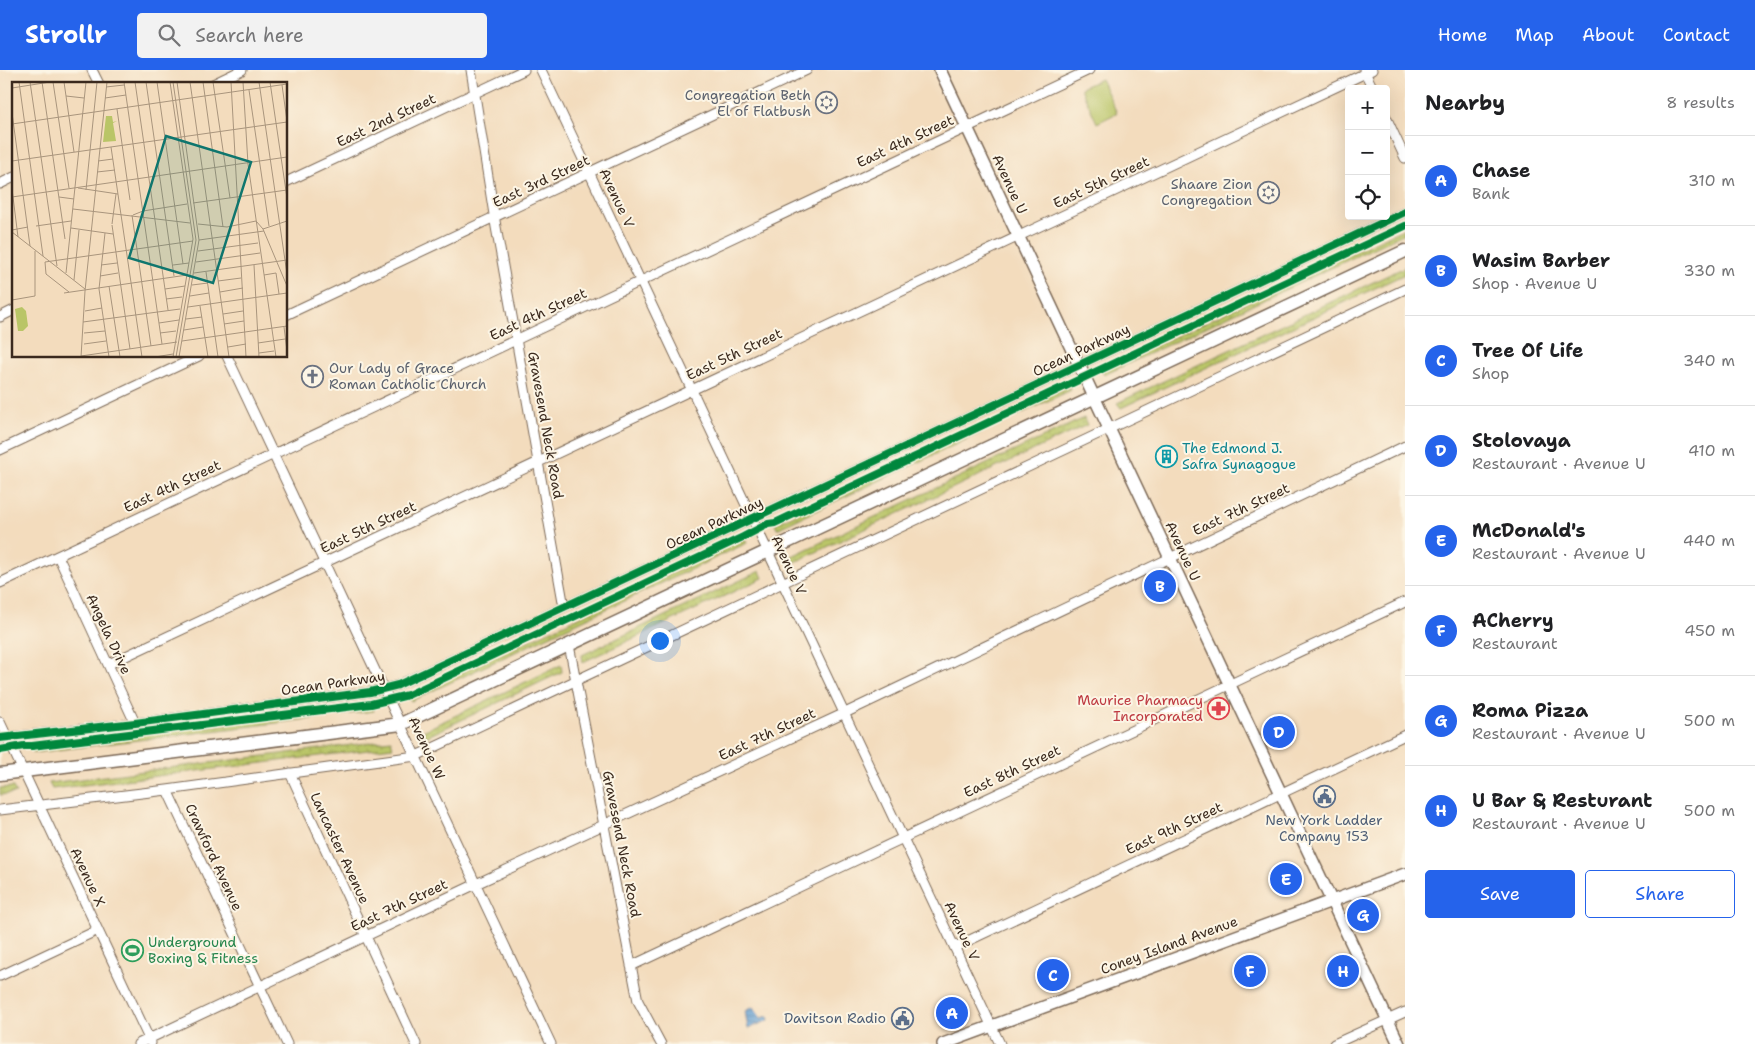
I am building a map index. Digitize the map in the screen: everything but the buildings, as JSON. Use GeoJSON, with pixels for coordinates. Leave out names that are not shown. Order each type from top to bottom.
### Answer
{"type":"FeatureCollection","features":[{"type":"Feature","properties":{"kind":"main road","name":"Avenue U"},"geometry":{"type":"LineString","coordinates":[[940,70],[1399,1044]]}},
{"type":"Feature","properties":{"kind":"main road"},"geometry":{"type":"LineString","coordinates":[[0,774],[400,724],[1405,251]]}},
{"type":"Feature","properties":{"kind":"main road","name":"Coney Island Avenue"},"geometry":{"type":"LineString","coordinates":[[943,1044],[1405,874]]}},
{"type":"Feature","properties":{"kind":"street"},"geometry":{"type":"LineString","coordinates":[[92,70],[98,82]]}},
{"type":"Feature","properties":{"kind":"street"},"geometry":{"type":"LineString","coordinates":[[216,82],[242,70]]}},
{"type":"Feature","properties":{"kind":"street","name":"Gravesend Neck Road"},"geometry":{"type":"LineString","coordinates":[[471,70],[516,340],[564,607]]}},
{"type":"Feature","properties":{"kind":"street","name":"East 2nd Street"},"geometry":{"type":"LineString","coordinates":[[288,181],[524,70]]}},
{"type":"Feature","properties":{"kind":"street","name":"Avenue V"},"geometry":{"type":"LineString","coordinates":[[541,70],[1000,1044]]}},
{"type":"Feature","properties":{"kind":"street","name":"East 3rd Street"},"geometry":{"type":"LineString","coordinates":[[288,314],[807,70]]}},
{"type":"Feature","properties":{"kind":"street","name":"East 4th Street"},"geometry":{"type":"LineString","coordinates":[[0,583],[1089,70]]}},
{"type":"Feature","properties":{"kind":"street"},"geometry":{"type":"LineString","coordinates":[[1367,71],[1372,85]]}},
{"type":"Feature","properties":{"kind":"street","name":"East 5th Street"},"geometry":{"type":"LineString","coordinates":[[109,664],[1367,71]]}},
{"type":"Feature","properties":{"kind":"street"},"geometry":{"type":"LineString","coordinates":[[1390,126],[1405,158]]}},
{"type":"Feature","properties":{"kind":"street"},"geometry":{"type":"LineString","coordinates":[[0,184],[12,178]]}},
{"type":"Feature","properties":{"kind":"street","name":"Ocean Parkway"},"geometry":{"type":"LineString","coordinates":[[4,738],[135,723],[384,689],[398,685],[1405,212]]}},
{"type":"Feature","properties":{"kind":"street"},"geometry":{"type":"LineString","coordinates":[[0,810],[167,790],[416,756],[1405,289]]}},
{"type":"Feature","properties":{"kind":"street"},"geometry":{"type":"LineString","coordinates":[[0,317],[12,311]]}},
{"type":"Feature","properties":{"kind":"street"},"geometry":{"type":"LineString","coordinates":[[0,450],[195,358]]}},
{"type":"Feature","properties":{"kind":"street","name":"Avenue W"},"geometry":{"type":"LineString","coordinates":[[228,358],[551,1044]]}},
{"type":"Feature","properties":{"kind":"street","name":"East 7th Street"},"geometry":{"type":"LineString","coordinates":[[138,1044],[151,1042],[260,986],[844,713],[1405,446]]}},
{"type":"Feature","properties":{"kind":"street","name":"Angela Drive"},"geometry":{"type":"LineString","coordinates":[[58,556],[135,723]]}},
{"type":"Feature","properties":{"kind":"street","name":"East 8th Street"},"geometry":{"type":"LineString","coordinates":[[631,966],[1405,602]]}},
{"type":"Feature","properties":{"kind":"street","name":"Gravesend Neck Road"},"geometry":{"type":"LineString","coordinates":[[569,645],[638,1001],[661,1044]]}},
{"type":"Feature","properties":{"kind":"street","name":"Avenue X"},"geometry":{"type":"LineString","coordinates":[[0,722],[4,738],[23,771],[151,1042]]}},
{"type":"Feature","properties":{"kind":"street","name":"East 9th Street"},"geometry":{"type":"LineString","coordinates":[[955,947],[1405,734]]}},
{"type":"Feature","properties":{"kind":"street","name":"Lancaster Avenue"},"geometry":{"type":"LineString","coordinates":[[290,773],[416,1044]]}},
{"type":"Feature","properties":{"kind":"street","name":"Crawford Avenue"},"geometry":{"type":"LineString","coordinates":[[167,790],[287,1044]]}},
{"type":"Feature","properties":{"kind":"street"},"geometry":{"type":"LineString","coordinates":[[0,976],[98,930]]}},
{"type":"Feature","properties":{"kind":"street"},"geometry":{"type":"LineString","coordinates":[[1334,1044],[1405,1012]]}},
{"type":"Feature","properties":{"kind":"green space"},"geometry":{"type":"Polygon","coordinates":[[[1101,79],[1117,113],[1097,123],[1081,88],[1101,79]]]}},
{"type":"Feature","properties":{"kind":"green space"},"geometry":{"type":"Polygon","coordinates":[[[1405,228],[1405,233],[1104,375],[1102,371],[1405,228]]]}},
{"type":"Feature","properties":{"kind":"green space"},"geometry":{"type":"Polygon","coordinates":[[[1405,267],[1405,274],[1121,408],[1117,403],[1405,267]]]}},
{"type":"Feature","properties":{"kind":"green space"},"geometry":{"type":"Polygon","coordinates":[[[1069,386],[1071,390],[777,529],[775,524],[1069,386]]]}},
{"type":"Feature","properties":{"kind":"green space"},"geometry":{"type":"Polygon","coordinates":[[[1084,418],[1087,425],[793,563],[790,557],[1084,418]]]}},
{"type":"Feature","properties":{"kind":"green space"},"geometry":{"type":"Polygon","coordinates":[[[745,539],[747,543],[411,701],[409,697],[745,539]]]}},
{"type":"Feature","properties":{"kind":"green space"},"geometry":{"type":"Polygon","coordinates":[[[760,571],[763,578],[583,662],[582,655],[760,571]]]}},
{"type":"Feature","properties":{"kind":"green space"},"geometry":{"type":"Polygon","coordinates":[[[561,665],[562,672],[426,737],[423,731],[561,665]]]}},
{"type":"Feature","properties":{"kind":"green space"},"geometry":{"type":"Polygon","coordinates":[[[373,706],[374,711],[33,753],[32,748],[373,706]]]}},
{"type":"Feature","properties":{"kind":"green space"},"geometry":{"type":"Polygon","coordinates":[[[391,740],[393,747],[52,789],[49,783],[391,740]]]}},
{"type":"Feature","properties":{"kind":"green space"},"geometry":{"type":"Polygon","coordinates":[[[13,787],[16,793],[0,795],[0,788],[13,787]]]}},
{"type":"Feature","properties":{"kind":"water"},"geometry":{"type":"Polygon","coordinates":[[[753,1007],[761,1018],[768,1016],[769,1020],[748,1029],[745,1011],[753,1007]]]}},
{"type":"Feature","properties":{"kind":"cycle path"},"geometry":{"type":"LineString","coordinates":[[0,738],[135,723],[370,692],[398,685],[1405,212]]}},
{"type":"Feature","properties":{"kind":"cycle path"},"geometry":{"type":"LineString","coordinates":[[0,750],[371,704],[408,695],[1405,226]]}},
{"type":"Feature","properties":{"kind":"place","name":"Congregation Beth El of Flatbush"},"geometry":{"type":"Point","coordinates":[827,103]}},
{"type":"Feature","properties":{"kind":"place","name":"Shaare Zion Congregation"},"geometry":{"type":"Point","coordinates":[1268,192]}},
{"type":"Feature","properties":{"kind":"place","name":"Our Lady of Grace Roman Catholic Church"},"geometry":{"type":"Point","coordinates":[313,376]}},
{"type":"Feature","properties":{"kind":"place","name":"The Edmond J. Safra Synagogue"},"geometry":{"type":"Point","coordinates":[1166,456]}},
{"type":"Feature","properties":{"kind":"place","name":"Wasim Barber"},"geometry":{"type":"Point","coordinates":[1160,586]}},
{"type":"Feature","properties":{"kind":"place","name":"Maurice Pharmacy Incorporated"},"geometry":{"type":"Point","coordinates":[1219,708]}},
{"type":"Feature","properties":{"kind":"place","name":"Stolovaya"},"geometry":{"type":"Point","coordinates":[1279,732]}},
{"type":"Feature","properties":{"kind":"place","name":"New York Ladder Company 153"},"geometry":{"type":"Point","coordinates":[1324,797]}},
{"type":"Feature","properties":{"kind":"place","name":"McDonald's"},"geometry":{"type":"Point","coordinates":[1286,879]}},
{"type":"Feature","properties":{"kind":"place","name":"Roma Pizza"},"geometry":{"type":"Point","coordinates":[1363,915]}},
{"type":"Feature","properties":{"kind":"place","name":"Underground Boxing & Fitness"},"geometry":{"type":"Point","coordinates":[132,950]}},
{"type":"Feature","properties":{"kind":"place","name":"ACherry"},"geometry":{"type":"Point","coordinates":[1250,971]}},
{"type":"Feature","properties":{"kind":"place","name":"U Bar & Resturant"},"geometry":{"type":"Point","coordinates":[1343,971]}},
{"type":"Feature","properties":{"kind":"place","name":"Tree Of Life"},"geometry":{"type":"Point","coordinates":[1053,975]}},
{"type":"Feature","properties":{"kind":"place","name":"Chase"},"geometry":{"type":"Point","coordinates":[952,1013]}},
{"type":"Feature","properties":{"kind":"place","name":"Davitson Radio"},"geometry":{"type":"Point","coordinates":[902,1018]}}]}
